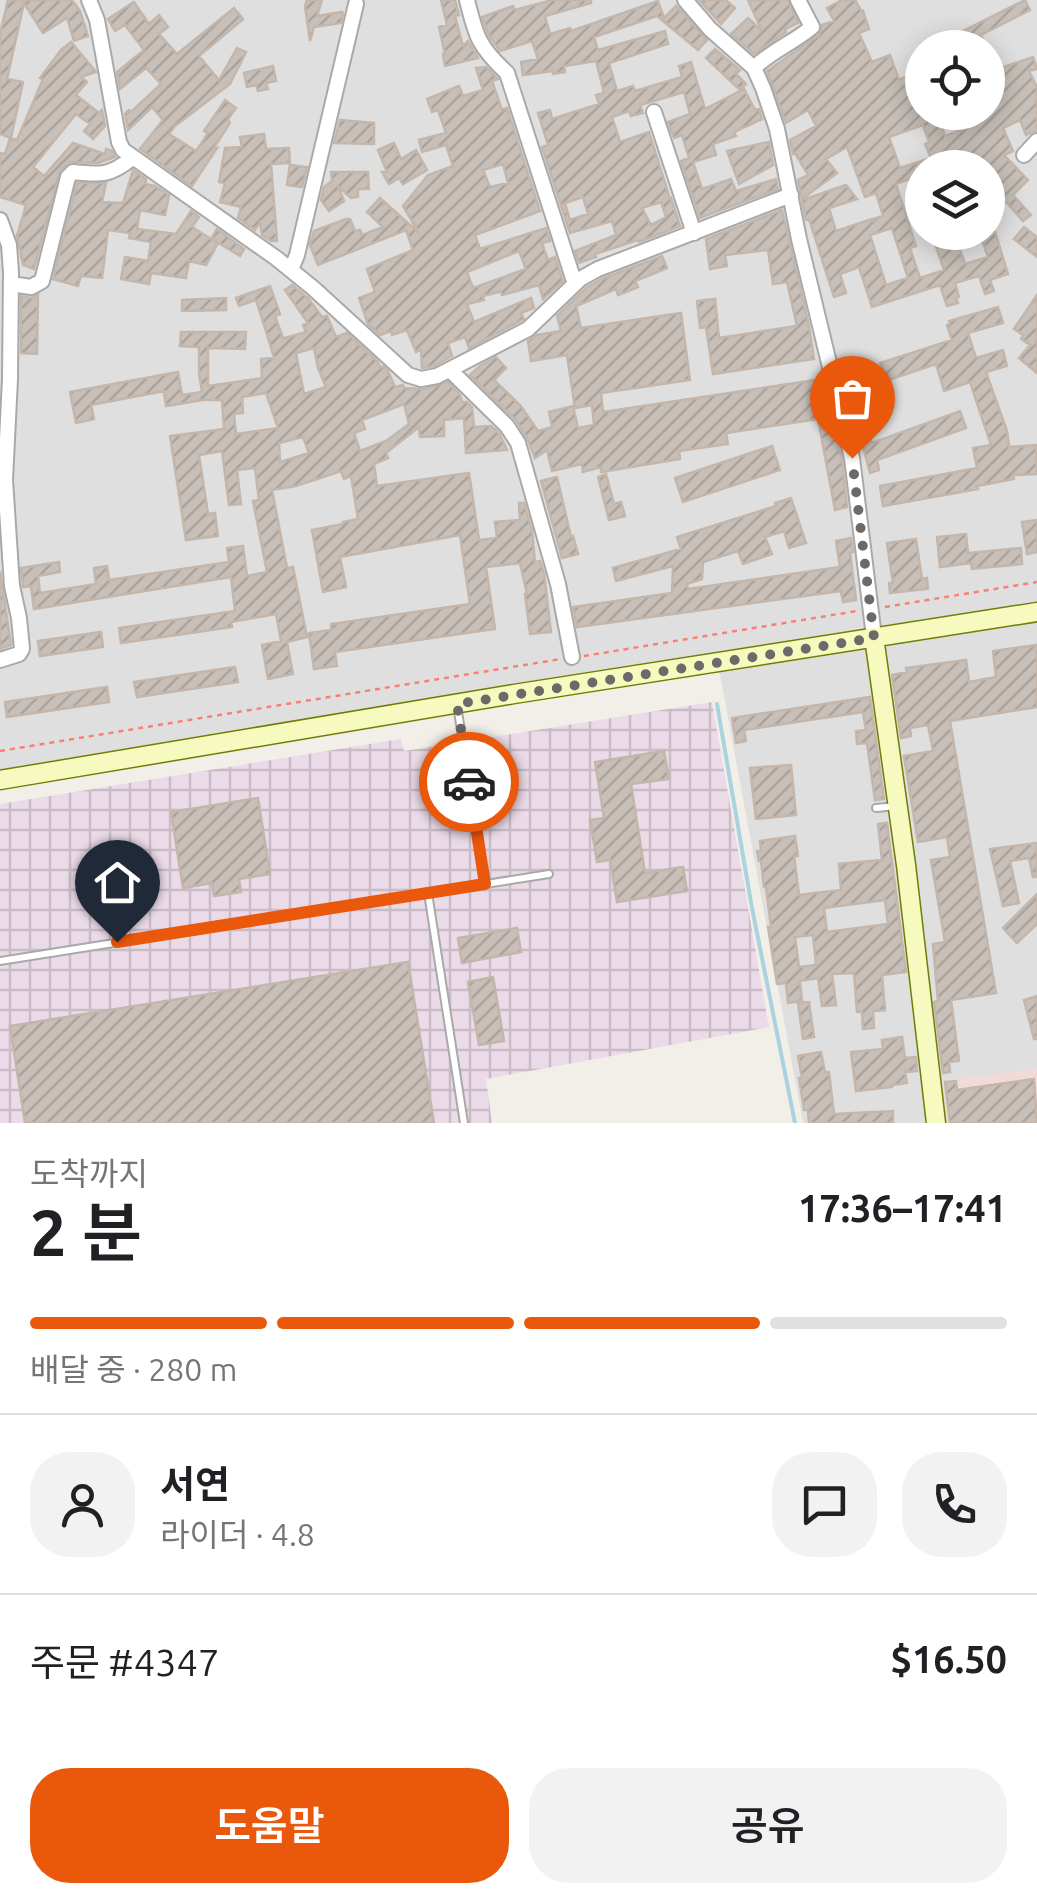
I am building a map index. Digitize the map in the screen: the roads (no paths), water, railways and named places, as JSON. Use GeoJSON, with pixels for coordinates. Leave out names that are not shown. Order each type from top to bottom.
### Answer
{"type":"FeatureCollection","features":[{"type":"Feature","properties":{"kind":"main road"},"geometry":{"type":"LineString","coordinates":[[1,777],[1037,612]]}},
{"type":"Feature","properties":{"kind":"main road"},"geometry":{"type":"LineString","coordinates":[[874,638],[936,1123]]}},
{"type":"Feature","properties":{"kind":"street"},"geometry":{"type":"LineString","coordinates":[[89,0],[97,20],[123,150],[291,270],[408,376],[437,376],[528,329],[580,279],[598,269],[792,195]]}},
{"type":"Feature","properties":{"kind":"street"},"geometry":{"type":"LineString","coordinates":[[467,0],[476,36],[485,52],[507,74],[572,278],[580,279]]}},
{"type":"Feature","properties":{"kind":"street"},"geometry":{"type":"LineString","coordinates":[[686,0],[710,29],[754,68],[777,130],[852,458],[874,638]]}},
{"type":"Feature","properties":{"kind":"street"},"geometry":{"type":"LineString","coordinates":[[754,68],[812,27],[798,0]]}},
{"type":"Feature","properties":{"kind":"street"},"geometry":{"type":"LineString","coordinates":[[291,270],[356,4]]}},
{"type":"Feature","properties":{"kind":"street"},"geometry":{"type":"LineString","coordinates":[[654,112],[694,233]]}},
{"type":"Feature","properties":{"kind":"street"},"geometry":{"type":"LineString","coordinates":[[1024,155],[1037,141]]}},
{"type":"Feature","properties":{"kind":"street"},"geometry":{"type":"LineString","coordinates":[[11,284],[31,287],[42,281],[68,177],[73,172],[115,172],[132,158]]}},
{"type":"Feature","properties":{"kind":"street"},"geometry":{"type":"LineString","coordinates":[[0,220],[9,245],[11,284],[5,480],[12,586],[22,649],[19,654],[0,660]]}},
{"type":"Feature","properties":{"kind":"street"},"geometry":{"type":"LineString","coordinates":[[450,370],[507,426],[518,443],[558,584],[572,658]]}},
{"type":"Feature","properties":{"kind":"lane"},"geometry":{"type":"LineString","coordinates":[[457,704],[485,884]]}},
{"type":"Feature","properties":{"kind":"lane"},"geometry":{"type":"LineString","coordinates":[[876,808],[898,806]]}},
{"type":"Feature","properties":{"kind":"lane"},"geometry":{"type":"LineString","coordinates":[[0,961],[548,874]]}},
{"type":"Feature","properties":{"kind":"lane"},"geometry":{"type":"LineString","coordinates":[[428,893],[464,1123]]}},
{"type":"Feature","properties":{"kind":"waterway"},"geometry":{"type":"LineString","coordinates":[[717,704],[795,1123]]}}]}
